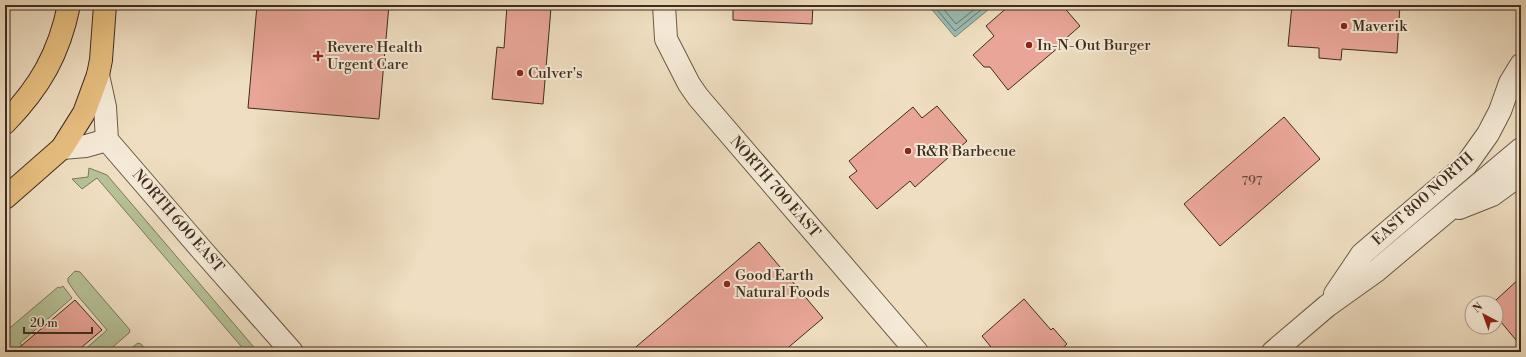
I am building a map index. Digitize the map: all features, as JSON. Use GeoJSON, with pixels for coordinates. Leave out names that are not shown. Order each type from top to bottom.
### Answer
{"type":"FeatureCollection","features":[{"type":"Feature","properties":{"kind":"main road"},"geometry":{"type":"LineString","coordinates":[[5,123],[32,93],[45,74],[53,59],[66,19],[68,5]]}},
{"type":"Feature","properties":{"kind":"main road"},"geometry":{"type":"LineString","coordinates":[[5,198],[62,148],[84,113],[98,75],[101,60],[105,5]]}},
{"type":"Feature","properties":{"kind":"street","name":"NORTH 700 EAST"},"geometry":{"type":"LineString","coordinates":[[664,5],[666,39],[689,84],[698,97],[917,352]]}},
{"type":"Feature","properties":{"kind":"street","name":"EAST 800 NORTH"},"geometry":{"type":"LineString","coordinates":[[1327,306],[1362,254],[1466,165],[1488,134],[1500,111],[1510,83],[1521,65]]}},
{"type":"Feature","properties":{"kind":"street"},"geometry":{"type":"LineString","coordinates":[[62,148],[86,146],[107,140],[104,107],[98,75]]}},
{"type":"Feature","properties":{"kind":"street","name":"NORTH 600 EAST"},"geometry":{"type":"LineString","coordinates":[[107,140],[292,352]]}},
{"type":"Feature","properties":{"kind":"street"},"geometry":{"type":"LineString","coordinates":[[1466,165],[1497,150],[1521,141]]}},
{"type":"Feature","properties":{"kind":"street","name":"EAST 800 NORTH"},"geometry":{"type":"LineString","coordinates":[[1273,352],[1327,306],[1376,271],[1521,149]]}},
{"type":"Feature","properties":{"kind":"street"},"geometry":{"type":"LineString","coordinates":[[1441,215],[1492,195],[1514,179],[1521,178]]}},
{"type":"Feature","properties":{"kind":"green space"},"geometry":{"type":"Polygon","coordinates":[[[89,168],[107,175],[258,352],[246,352],[97,178],[82,189],[72,179],[88,177],[89,168]]]}},
{"type":"Feature","properties":{"kind":"green space"},"geometry":{"type":"Polygon","coordinates":[[[75,271],[80,272],[130,330],[129,333],[107,352],[82,352],[107,330],[77,295],[68,282],[68,278],[75,271]]]}},
{"type":"Feature","properties":{"kind":"green space"},"geometry":{"type":"Polygon","coordinates":[[[63,286],[72,298],[20,343],[28,352],[5,352],[5,332],[58,287],[60,288],[63,286]]]}},
{"type":"Feature","properties":{"kind":"green space"},"geometry":{"type":"Polygon","coordinates":[[[138,343],[141,344],[148,352],[126,352],[138,343]]]}},
{"type":"Feature","properties":{"kind":"water"},"geometry":{"type":"Polygon","coordinates":[[[928,5],[994,5],[955,37],[928,5]]]}},
{"type":"Feature","properties":{"kind":"building","name":"Revere Health Urgent Care"},"geometry":{"type":"Polygon","coordinates":[[[257,5],[389,5],[379,119],[248,108],[257,5]]]}},
{"type":"Feature","properties":{"kind":"building","name":"Culver's"},"geometry":{"type":"Polygon","coordinates":[[[507,5],[551,8],[543,104],[492,99],[497,47],[504,48],[507,5]]]}},
{"type":"Feature","properties":{"kind":"building"},"geometry":{"type":"Polygon","coordinates":[[[733,5],[813,5],[812,24],[733,20],[733,5]]]}},
{"type":"Feature","properties":{"kind":"building"},"geometry":{"type":"Polygon","coordinates":[[[1010,5],[1062,5],[1080,26],[1064,40],[1066,41],[1008,90],[990,67],[984,67],[973,55],[994,36],[986,26],[1010,5]]]}},
{"type":"Feature","properties":{"kind":"building","name":"Maverik"},"geometry":{"type":"Polygon","coordinates":[[[1292,5],[1400,5],[1397,53],[1342,49],[1341,60],[1319,58],[1319,48],[1288,46],[1292,5]]]}},
{"type":"Feature","properties":{"kind":"building","name":"R&R Barbecue"},"geometry":{"type":"Polygon","coordinates":[[[937,106],[967,141],[915,187],[910,181],[877,209],[849,177],[857,171],[849,161],[913,107],[922,118],[937,106]]]}},
{"type":"Feature","properties":{"kind":"building"},"geometry":{"type":"Polygon","coordinates":[[[1284,117],[1320,159],[1220,246],[1184,204],[1284,117]]]}},
{"type":"Feature","properties":{"kind":"building"},"geometry":{"type":"Polygon","coordinates":[[[759,242],[823,318],[783,352],[630,352],[759,242]]]}},
{"type":"Feature","properties":{"kind":"building"},"geometry":{"type":"Polygon","coordinates":[[[1521,277],[1521,346],[1504,326],[1504,295],[1501,295],[1521,277]]]}},
{"type":"Feature","properties":{"kind":"building"},"geometry":{"type":"Polygon","coordinates":[[[1024,299],[1051,330],[1053,328],[1067,344],[1058,352],[995,352],[982,336],[1024,299]]]}},
{"type":"Feature","properties":{"kind":"building"},"geometry":{"type":"Polygon","coordinates":[[[75,300],[102,330],[76,352],[14,352],[75,300]]]}},
{"type":"Feature","properties":{"kind":"place","name":"Maverik"},"geometry":{"type":"Point","coordinates":[1344,26]}},
{"type":"Feature","properties":{"kind":"place","name":"In-N-Out Burger"},"geometry":{"type":"Point","coordinates":[1029,45]}},
{"type":"Feature","properties":{"kind":"place","name":"Revere Health Urgent Care"},"geometry":{"type":"Point","coordinates":[318,56]}},
{"type":"Feature","properties":{"kind":"place","name":"Culver's"},"geometry":{"type":"Point","coordinates":[520,73]}},
{"type":"Feature","properties":{"kind":"place","name":"R&R Barbecue"},"geometry":{"type":"Point","coordinates":[908,151]}},
{"type":"Feature","properties":{"kind":"place","name":"Good Earth Natural Foods"},"geometry":{"type":"Point","coordinates":[727,284]}}]}
